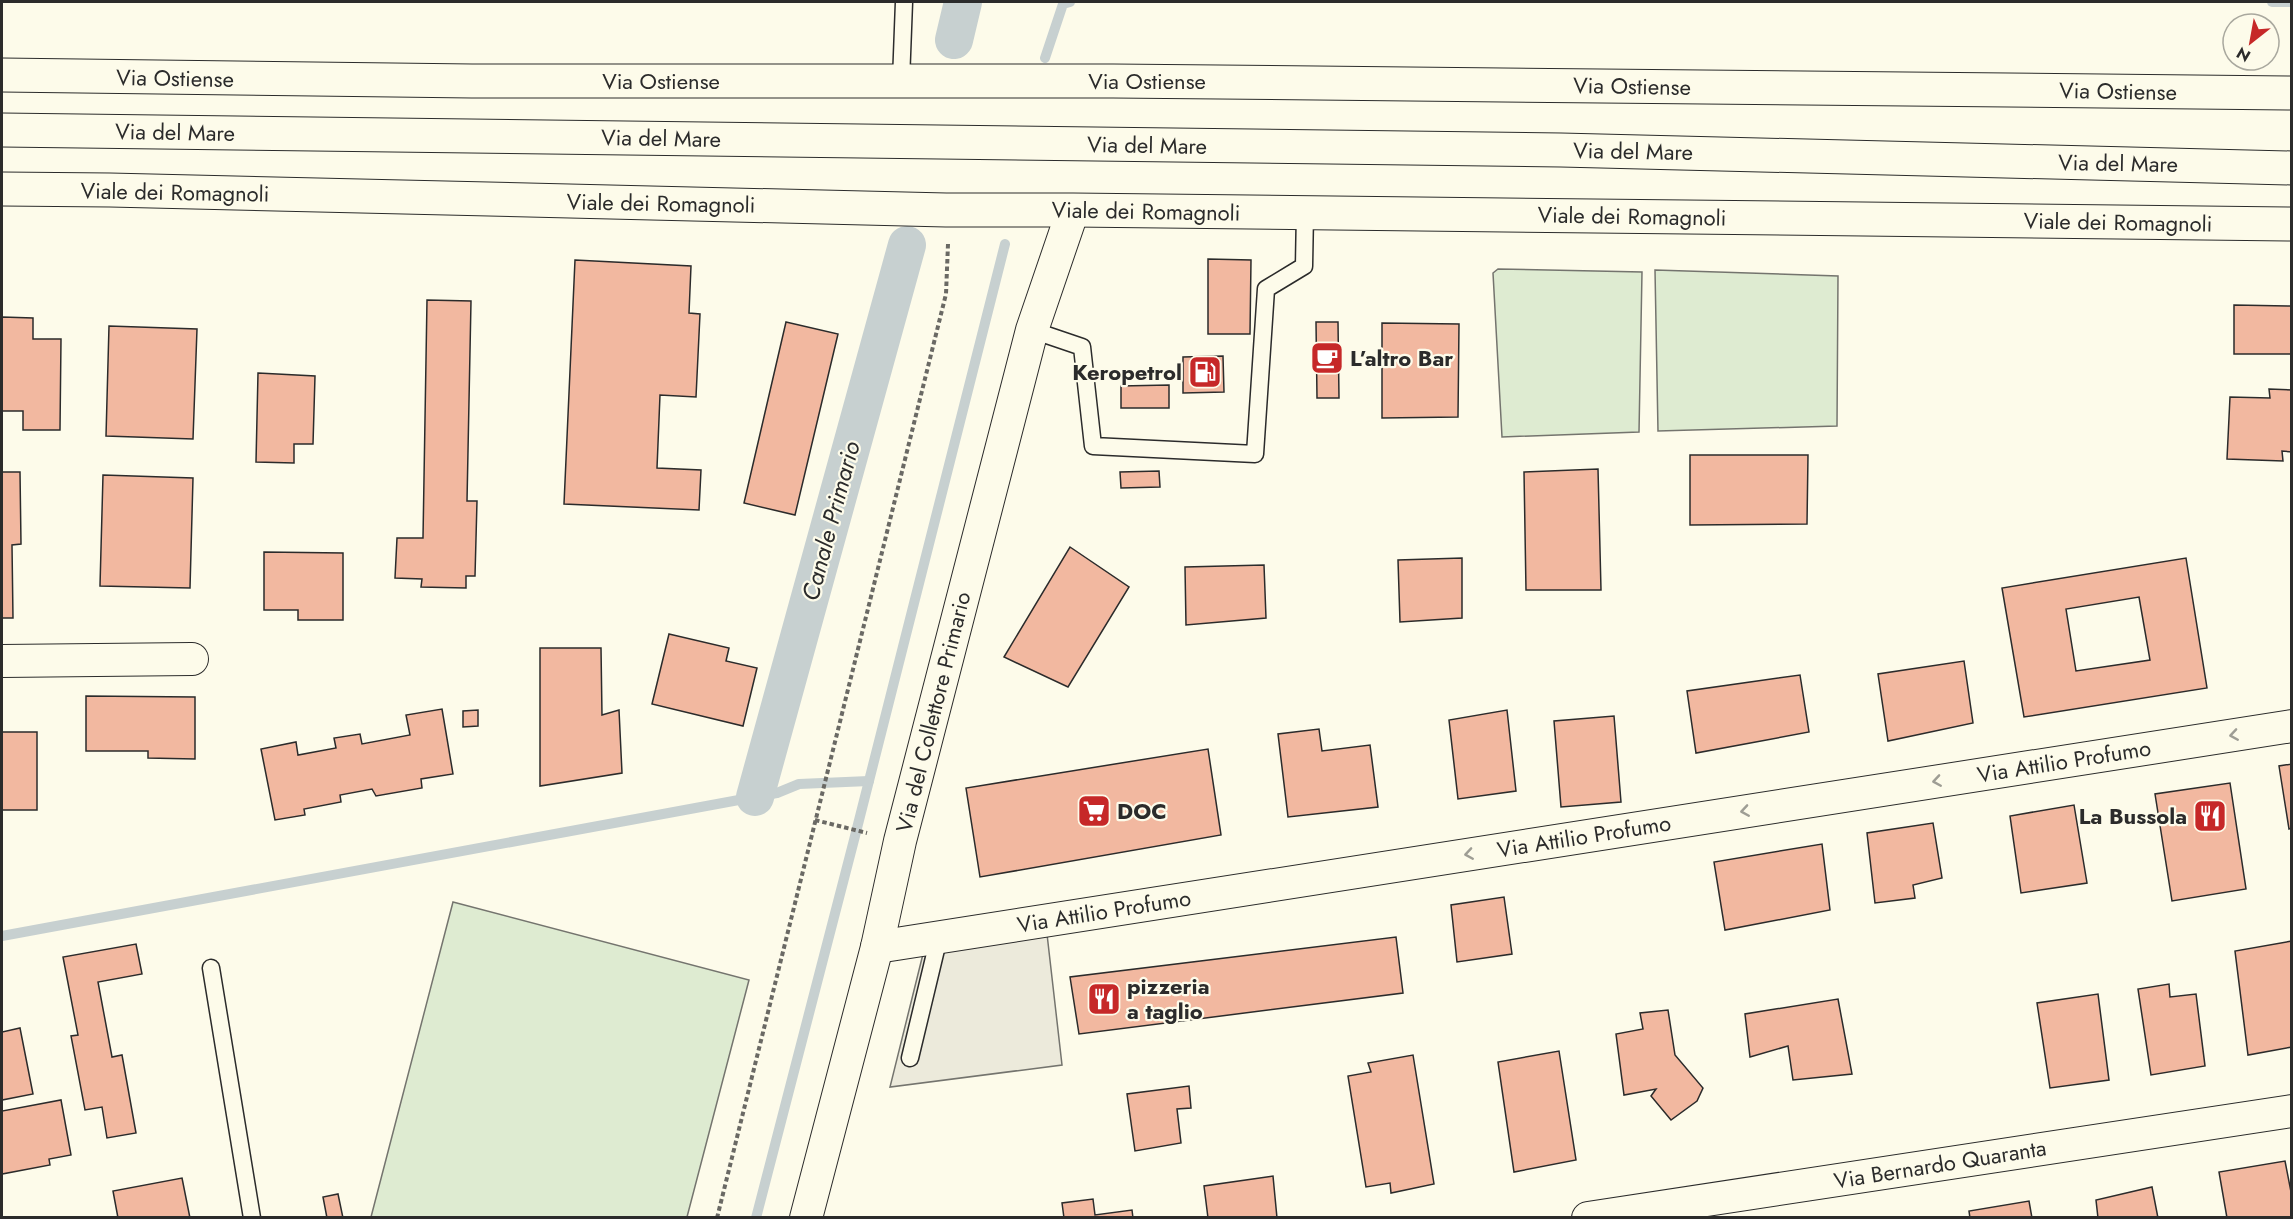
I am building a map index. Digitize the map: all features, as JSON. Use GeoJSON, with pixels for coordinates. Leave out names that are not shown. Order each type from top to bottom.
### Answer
{"type":"FeatureCollection","features":[{"type":"Feature","properties":{"kind":"main road","name":"Via Ostiense"},"geometry":{"type":"LineString","coordinates":[[2,75],[472,81],[1113,81],[2292,93]]}},
{"type":"Feature","properties":{"kind":"main road","name":"Via del Mare"},"geometry":{"type":"LineString","coordinates":[[2,130],[1561,150],[2292,168]]}},
{"type":"Feature","properties":{"kind":"main road","name":"Viale dei Romagnoli"},"geometry":{"type":"LineString","coordinates":[[2,189],[946,210],[2292,224]]}},
{"type":"Feature","properties":{"kind":"street","name":"Via del Collettore Primario"},"geometry":{"type":"LineString","coordinates":[[806,1218],[877,947],[900,841],[1032,330],[1073,210]]}},
{"type":"Feature","properties":{"kind":"street"},"geometry":{"type":"LineString","coordinates":[[2,661],[192,659]]}},
{"type":"Feature","properties":{"kind":"street","name":"Via Attilio Profumo"},"geometry":{"type":"LineString","coordinates":[[877,947],[2292,726]]}},
{"type":"Feature","properties":{"kind":"street","name":"Via Bernardo Quaranta"},"geometry":{"type":"LineString","coordinates":[[1588,1218],[1674,1211],[2292,1111]]}},
{"type":"Feature","properties":{"kind":"lane"},"geometry":{"type":"LineString","coordinates":[[901,81],[904,2]]}},
{"type":"Feature","properties":{"kind":"lane"},"geometry":{"type":"LineString","coordinates":[[1032,330],[1082,347],[1094,446],[1255,454],[1266,290],[1304,266],[1305,213]]}},
{"type":"Feature","properties":{"kind":"lane"},"geometry":{"type":"LineString","coordinates":[[910,1058],[939,937]]}},
{"type":"Feature","properties":{"kind":"lane"},"geometry":{"type":"LineString","coordinates":[[211,968],[252,1218]]}},
{"type":"Feature","properties":{"kind":"path"},"geometry":{"type":"LineString","coordinates":[[717,1218],[946,294],[949,242],[946,210]]}},
{"type":"Feature","properties":{"kind":"path"},"geometry":{"type":"LineString","coordinates":[[816,820],[900,841]]}},
{"type":"Feature","properties":{"kind":"green space"},"geometry":{"type":"Polygon","coordinates":[[[1498,269],[1642,272],[1639,432],[1502,437],[1493,273],[1498,269]]]}},
{"type":"Feature","properties":{"kind":"green space"},"geometry":{"type":"Polygon","coordinates":[[[1655,270],[1838,276],[1837,426],[1658,431],[1655,270]]]}},
{"type":"Feature","properties":{"kind":"green space"},"geometry":{"type":"Polygon","coordinates":[[[453,902],[749,980],[687,1217],[371,1217],[453,902]]]}},
{"type":"Feature","properties":{"kind":"shaded area"},"geometry":{"type":"Polygon","coordinates":[[[1047,934],[1062,1065],[890,1087],[923,954],[1047,934]]]}},
{"type":"Feature","properties":{"kind":"building"},"geometry":{"type":"Polygon","coordinates":[[[1208,259],[1251,260],[1250,334],[1208,334],[1208,259]]]}},
{"type":"Feature","properties":{"kind":"building"},"geometry":{"type":"Polygon","coordinates":[[[575,260],[691,266],[689,313],[700,314],[696,397],[660,395],[657,468],[701,470],[699,510],[564,504],[575,260]]]}},
{"type":"Feature","properties":{"kind":"building"},"geometry":{"type":"Polygon","coordinates":[[[427,300],[471,301],[467,501],[477,501],[475,576],[466,576],[466,588],[421,587],[422,579],[395,578],[397,538],[423,538],[427,300]]]}},
{"type":"Feature","properties":{"kind":"building"},"geometry":{"type":"Polygon","coordinates":[[[2234,305],[2292,306],[2292,354],[2234,354],[2234,305]]]}},
{"type":"Feature","properties":{"kind":"building"},"geometry":{"type":"Polygon","coordinates":[[[2,317],[33,318],[33,339],[61,339],[60,430],[23,430],[23,411],[2,411],[2,317]]]}},
{"type":"Feature","properties":{"kind":"building"},"geometry":{"type":"Polygon","coordinates":[[[786,322],[838,334],[795,515],[744,503],[786,322]]]}},
{"type":"Feature","properties":{"kind":"building"},"geometry":{"type":"Polygon","coordinates":[[[1316,322],[1338,322],[1339,398],[1317,398],[1316,322]]]}},
{"type":"Feature","properties":{"kind":"building"},"geometry":{"type":"Polygon","coordinates":[[[1382,323],[1459,324],[1458,417],[1382,418],[1382,323]]]}},
{"type":"Feature","properties":{"kind":"building"},"geometry":{"type":"Polygon","coordinates":[[[109,326],[197,329],[193,439],[106,436],[109,326]]]}},
{"type":"Feature","properties":{"kind":"building"},"geometry":{"type":"Polygon","coordinates":[[[1223,356],[1224,392],[1183,393],[1183,357],[1223,356]]]}},
{"type":"Feature","properties":{"kind":"building"},"geometry":{"type":"Polygon","coordinates":[[[258,373],[315,376],[313,444],[294,444],[294,463],[256,462],[258,373]]]}},
{"type":"Feature","properties":{"kind":"building"},"geometry":{"type":"Polygon","coordinates":[[[1169,385],[1169,408],[1121,408],[1121,386],[1169,385]]]}},
{"type":"Feature","properties":{"kind":"building"},"geometry":{"type":"Polygon","coordinates":[[[2269,389],[2292,390],[2292,452],[2282,451],[2283,461],[2227,459],[2230,397],[2270,398],[2269,389]]]}},
{"type":"Feature","properties":{"kind":"building"},"geometry":{"type":"Polygon","coordinates":[[[1690,455],[1808,455],[1807,524],[1690,525],[1690,455]]]}},
{"type":"Feature","properties":{"kind":"building"},"geometry":{"type":"Polygon","coordinates":[[[1598,469],[1601,590],[1526,590],[1524,472],[1598,469]]]}},
{"type":"Feature","properties":{"kind":"building"},"geometry":{"type":"Polygon","coordinates":[[[1159,471],[1160,487],[1121,488],[1120,472],[1159,471]]]}},
{"type":"Feature","properties":{"kind":"building"},"geometry":{"type":"Polygon","coordinates":[[[2,472],[20,472],[21,544],[12,545],[13,618],[2,618],[2,472]]]}},
{"type":"Feature","properties":{"kind":"building"},"geometry":{"type":"Polygon","coordinates":[[[103,475],[193,478],[190,588],[100,586],[103,475]]]}},
{"type":"Feature","properties":{"kind":"building"},"geometry":{"type":"Polygon","coordinates":[[[1070,547],[1129,587],[1068,687],[1004,657],[1070,547]]]}},
{"type":"Feature","properties":{"kind":"building"},"geometry":{"type":"Polygon","coordinates":[[[264,552],[343,553],[343,620],[298,620],[298,610],[264,610],[264,552]]]}},
{"type":"Feature","properties":{"kind":"building"},"geometry":{"type":"Polygon","coordinates":[[[1462,558],[1462,618],[1400,622],[1398,560],[1462,558]]]}},
{"type":"Feature","properties":{"kind":"building"},"geometry":{"type":"Polygon","coordinates":[[[2186,558],[2207,688],[2024,717],[2002,588],[2186,558]],[[2139,597],[2066,609],[2076,671],[2150,660],[2139,597]]]}},
{"type":"Feature","properties":{"kind":"building"},"geometry":{"type":"Polygon","coordinates":[[[1264,565],[1266,618],[1186,625],[1185,567],[1264,565]]]}},
{"type":"Feature","properties":{"kind":"building"},"geometry":{"type":"Polygon","coordinates":[[[669,634],[729,648],[726,661],[757,668],[743,726],[652,704],[669,634]]]}},
{"type":"Feature","properties":{"kind":"building"},"geometry":{"type":"Polygon","coordinates":[[[540,648],[601,648],[602,715],[619,710],[622,773],[540,786],[540,648]]]}},
{"type":"Feature","properties":{"kind":"building"},"geometry":{"type":"Polygon","coordinates":[[[1964,661],[1973,723],[1888,741],[1878,674],[1964,661]]]}},
{"type":"Feature","properties":{"kind":"building"},"geometry":{"type":"Polygon","coordinates":[[[1800,675],[1809,732],[1696,753],[1687,691],[1800,675]]]}},
{"type":"Feature","properties":{"kind":"building"},"geometry":{"type":"Polygon","coordinates":[[[86,696],[195,697],[195,759],[148,758],[148,751],[86,751],[86,696]]]}},
{"type":"Feature","properties":{"kind":"building"},"geometry":{"type":"Polygon","coordinates":[[[442,709],[453,774],[421,779],[422,788],[376,796],[372,789],[340,795],[341,802],[304,809],[305,815],[275,820],[261,749],[296,742],[298,755],[336,748],[334,738],[360,734],[362,744],[410,735],[406,715],[442,709]]]}},
{"type":"Feature","properties":{"kind":"building"},"geometry":{"type":"Polygon","coordinates":[[[478,710],[478,726],[463,727],[463,711],[478,710]]]}},
{"type":"Feature","properties":{"kind":"building"},"geometry":{"type":"Polygon","coordinates":[[[1507,710],[1516,791],[1458,799],[1449,720],[1507,710]]]}},
{"type":"Feature","properties":{"kind":"building"},"geometry":{"type":"Polygon","coordinates":[[[1614,716],[1621,802],[1561,807],[1554,721],[1614,716]]]}},
{"type":"Feature","properties":{"kind":"building"},"geometry":{"type":"Polygon","coordinates":[[[1319,729],[1322,751],[1370,745],[1378,807],[1288,817],[1278,734],[1319,729]]]}},
{"type":"Feature","properties":{"kind":"building"},"geometry":{"type":"Polygon","coordinates":[[[2,732],[37,732],[37,810],[2,810],[2,732]]]}},
{"type":"Feature","properties":{"kind":"building","name":"DOC"},"geometry":{"type":"Polygon","coordinates":[[[1208,749],[1221,835],[980,877],[966,788],[1208,749]]]}},
{"type":"Feature","properties":{"kind":"building"},"geometry":{"type":"Polygon","coordinates":[[[2292,764],[2292,828],[2289,829],[2279,766],[2292,764]]]}},
{"type":"Feature","properties":{"kind":"building"},"geometry":{"type":"Polygon","coordinates":[[[2230,783],[2246,889],[2172,901],[2155,794],[2230,783]]]}},
{"type":"Feature","properties":{"kind":"building"},"geometry":{"type":"Polygon","coordinates":[[[2074,805],[2087,883],[2021,893],[2010,816],[2074,805]]]}},
{"type":"Feature","properties":{"kind":"building"},"geometry":{"type":"Polygon","coordinates":[[[1933,823],[1942,878],[1913,885],[1915,898],[1875,903],[1867,833],[1933,823]]]}},
{"type":"Feature","properties":{"kind":"building"},"geometry":{"type":"Polygon","coordinates":[[[1822,844],[1830,910],[1725,930],[1714,862],[1822,844]]]}},
{"type":"Feature","properties":{"kind":"building"},"geometry":{"type":"Polygon","coordinates":[[[1504,897],[1512,954],[1457,962],[1451,905],[1504,897]]]}},
{"type":"Feature","properties":{"kind":"building"},"geometry":{"type":"Polygon","coordinates":[[[1396,937],[1403,993],[1079,1034],[1070,977],[1396,937]]]}},
{"type":"Feature","properties":{"kind":"building"},"geometry":{"type":"Polygon","coordinates":[[[2292,941],[2292,1047],[2248,1055],[2235,951],[2292,941]]]}},
{"type":"Feature","properties":{"kind":"building"},"geometry":{"type":"Polygon","coordinates":[[[136,944],[142,974],[98,982],[112,1057],[122,1055],[136,1133],[107,1138],[102,1107],[85,1110],[71,1036],[78,1035],[63,957],[136,944]]]}},
{"type":"Feature","properties":{"kind":"building"},"geometry":{"type":"Polygon","coordinates":[[[2169,984],[2170,997],[2196,994],[2205,1066],[2151,1075],[2138,989],[2169,984]]]}},
{"type":"Feature","properties":{"kind":"building"},"geometry":{"type":"Polygon","coordinates":[[[2098,994],[2109,1080],[2050,1088],[2037,1003],[2098,994]]]}},
{"type":"Feature","properties":{"kind":"building"},"geometry":{"type":"Polygon","coordinates":[[[1838,999],[1852,1074],[1793,1080],[1788,1046],[1750,1057],[1745,1014],[1838,999]]]}},
{"type":"Feature","properties":{"kind":"building"},"geometry":{"type":"Polygon","coordinates":[[[1668,1010],[1675,1055],[1703,1088],[1697,1101],[1671,1120],[1651,1096],[1656,1089],[1624,1095],[1616,1034],[1643,1029],[1640,1013],[1668,1010]]]}},
{"type":"Feature","properties":{"kind":"building"},"geometry":{"type":"Polygon","coordinates":[[[20,1028],[33,1094],[2,1100],[2,1032],[20,1028]]]}},
{"type":"Feature","properties":{"kind":"building"},"geometry":{"type":"Polygon","coordinates":[[[1559,1051],[1576,1160],[1514,1172],[1498,1062],[1559,1051]]]}},
{"type":"Feature","properties":{"kind":"building"},"geometry":{"type":"Polygon","coordinates":[[[1413,1055],[1434,1184],[1391,1193],[1390,1183],[1366,1187],[1348,1076],[1371,1072],[1368,1063],[1413,1055]]]}},
{"type":"Feature","properties":{"kind":"building"},"geometry":{"type":"Polygon","coordinates":[[[1189,1086],[1191,1108],[1177,1109],[1181,1143],[1135,1151],[1127,1094],[1189,1086]]]}},
{"type":"Feature","properties":{"kind":"building"},"geometry":{"type":"Polygon","coordinates":[[[61,1100],[71,1155],[49,1159],[50,1165],[2,1174],[2,1111],[61,1100]]]}},
{"type":"Feature","properties":{"kind":"building"},"geometry":{"type":"Polygon","coordinates":[[[2285,1161],[2292,1197],[2292,1218],[2227,1218],[2219,1172],[2285,1161]]]}},
{"type":"Feature","properties":{"kind":"building"},"geometry":{"type":"Polygon","coordinates":[[[1273,1176],[1277,1218],[1208,1218],[1204,1186],[1273,1176]]]}},
{"type":"Feature","properties":{"kind":"building"},"geometry":{"type":"Polygon","coordinates":[[[182,1178],[190,1218],[118,1218],[113,1191],[182,1178]]]}},
{"type":"Feature","properties":{"kind":"building"},"geometry":{"type":"Polygon","coordinates":[[[2152,1187],[2158,1218],[2098,1218],[2096,1200],[2152,1187]]]}},
{"type":"Feature","properties":{"kind":"building"},"geometry":{"type":"Polygon","coordinates":[[[338,1194],[343,1218],[327,1218],[323,1197],[338,1194]]]}},
{"type":"Feature","properties":{"kind":"building"},"geometry":{"type":"Polygon","coordinates":[[[1093,1199],[1095,1215],[1132,1210],[1133,1218],[1064,1218],[1062,1203],[1093,1199]]]}},
{"type":"Feature","properties":{"kind":"building"},"geometry":{"type":"Polygon","coordinates":[[[2029,1201],[2032,1218],[1970,1218],[1969,1211],[2029,1201]]]}},
{"type":"Feature","properties":{"kind":"waterway","name":"Canale Primario"},"geometry":{"type":"LineString","coordinates":[[954,40],[963,2]]}},
{"type":"Feature","properties":{"kind":"waterway"},"geometry":{"type":"LineString","coordinates":[[1045,58],[1063,4],[1070,2]]}},
{"type":"Feature","properties":{"kind":"waterway"},"geometry":{"type":"LineString","coordinates":[[2272,2],[2292,2]]}},
{"type":"Feature","properties":{"kind":"waterway"},"geometry":{"type":"LineString","coordinates":[[756,1218],[1005,244]]}},
{"type":"Feature","properties":{"kind":"waterway","name":"Canale Primario"},"geometry":{"type":"LineString","coordinates":[[755,797],[907,245]]}},
{"type":"Feature","properties":{"kind":"waterway"},"geometry":{"type":"LineString","coordinates":[[2,936],[777,793],[799,784],[869,781]]}},
{"type":"Feature","properties":{"kind":"place","name":"L’altro Bar"},"geometry":{"type":"Point","coordinates":[1327,358]}},
{"type":"Feature","properties":{"kind":"place","name":"Keropetrol"},"geometry":{"type":"Point","coordinates":[1205,372]}},
{"type":"Feature","properties":{"kind":"place","name":"DOC"},"geometry":{"type":"Point","coordinates":[1094,811]}},
{"type":"Feature","properties":{"kind":"place","name":"La Bussola"},"geometry":{"type":"Point","coordinates":[2210,816]}},
{"type":"Feature","properties":{"kind":"place","name":"pizzeria a taglio"},"geometry":{"type":"Point","coordinates":[1104,999]}}]}
